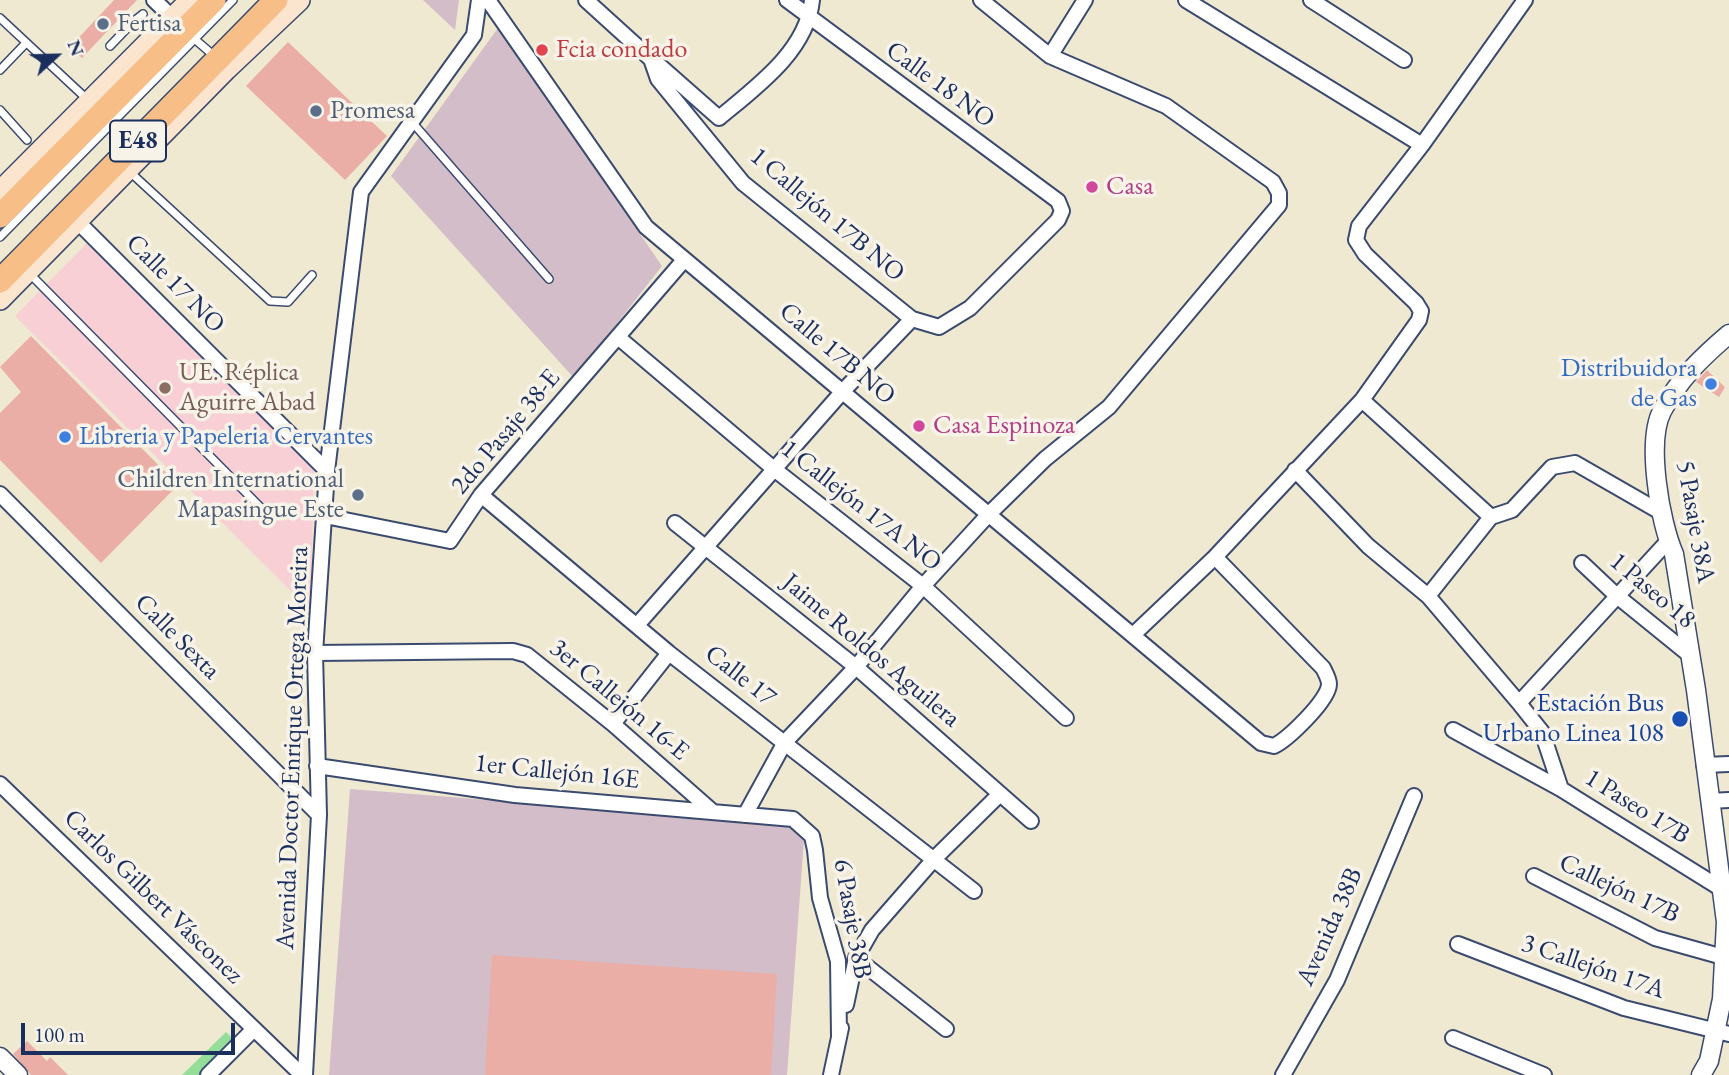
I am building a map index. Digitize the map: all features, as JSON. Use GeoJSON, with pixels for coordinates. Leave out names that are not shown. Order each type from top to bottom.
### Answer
{"type":"FeatureCollection","features":[{"type":"Feature","properties":{"kind":"main road","name":"E48"},"geometry":{"type":"LineString","coordinates":[[183,29],[191,0]]}},
{"type":"Feature","properties":{"kind":"main road","name":"E48"},"geometry":{"type":"LineString","coordinates":[[0,216],[214,0]]}},
{"type":"Feature","properties":{"kind":"main road","name":"E48"},"geometry":{"type":"LineString","coordinates":[[0,281],[276,0]]}},
{"type":"Feature","properties":{"kind":"main road","name":"E48"},"geometry":{"type":"LineString","coordinates":[[0,299],[127,169],[299,0]]}},
{"type":"Feature","properties":{"kind":"main road","name":"E48"},"geometry":{"type":"LineString","coordinates":[[0,192],[8,178],[94,98],[152,39],[183,29]]}},
{"type":"Feature","properties":{"kind":"main road"},"geometry":{"type":"LineString","coordinates":[[94,98],[132,83]]}},
{"type":"Feature","properties":{"kind":"street"},"geometry":{"type":"LineString","coordinates":[[154,0],[183,29]]}},
{"type":"Feature","properties":{"kind":"street","name":"Avenida Doctor Enrique Ortega Moreira"},"geometry":{"type":"LineString","coordinates":[[304,1075],[319,815],[315,653],[327,471],[361,192],[474,35],[479,0]]}},
{"type":"Feature","properties":{"kind":"street","name":"Calle 17B NO"},"geometry":{"type":"LineString","coordinates":[[488,0],[646,227],[1261,743],[1274,746],[1284,741],[1325,697],[1329,683],[1323,668],[1215,556]]}},
{"type":"Feature","properties":{"kind":"street","name":"1 Callejón 17B NO"},"geometry":{"type":"LineString","coordinates":[[586,0],[651,59],[658,79],[743,183],[912,319],[939,327]]}},
{"type":"Feature","properties":{"kind":"street","name":"Calle 18 NO"},"geometry":{"type":"LineString","coordinates":[[786,0],[1058,201],[1062,211],[1058,220],[970,309],[939,327]]}},
{"type":"Feature","properties":{"kind":"street"},"geometry":{"type":"LineString","coordinates":[[651,59],[719,118],[774,72],[810,19],[812,0]]}},
{"type":"Feature","properties":{"kind":"street"},"geometry":{"type":"LineString","coordinates":[[745,815],[785,742],[856,667],[923,586],[989,514],[1045,459],[1109,407],[1279,205],[1279,193],[1273,182],[1166,106],[1050,56],[981,0]]}},
{"type":"Feature","properties":{"kind":"street"},"geometry":{"type":"LineString","coordinates":[[1050,56],[1085,0]]}},
{"type":"Feature","properties":{"kind":"street"},"geometry":{"type":"LineString","coordinates":[[1186,0],[1422,145]]}},
{"type":"Feature","properties":{"kind":"street"},"geometry":{"type":"LineString","coordinates":[[1311,0],[1404,60]]}},
{"type":"Feature","properties":{"kind":"street"},"geometry":{"type":"LineString","coordinates":[[1134,634],[1215,556],[1362,400],[1419,320],[1421,311],[1365,254],[1356,240],[1359,226],[1422,145],[1525,0]]}},
{"type":"Feature","properties":{"kind":"street","name":"Calle 17 NO"},"geometry":{"type":"LineString","coordinates":[[76,220],[327,471]]}},
{"type":"Feature","properties":{"kind":"street","name":"2do Pasaje 38-E"},"geometry":{"type":"LineString","coordinates":[[326,516],[450,541],[481,495],[684,260]]}},
{"type":"Feature","properties":{"kind":"street"},"geometry":{"type":"LineString","coordinates":[[638,624],[843,391],[912,319]]}},
{"type":"Feature","properties":{"kind":"street","name":"5 Pasaje 38A"},"geometry":{"type":"LineString","coordinates":[[1701,1075],[1721,1032],[1726,922],[1691,656],[1674,554],[1668,541],[1654,471],[1660,414],[1691,366],[1729,334]]}},
{"type":"Feature","properties":{"kind":"street","name":"1 Callejón 17A NO"},"geometry":{"type":"LineString","coordinates":[[619,338],[774,469],[923,586],[1066,718]]}},
{"type":"Feature","properties":{"kind":"street"},"geometry":{"type":"LineString","coordinates":[[1362,400],[1491,517]]}},
{"type":"Feature","properties":{"kind":"street"},"geometry":{"type":"LineString","coordinates":[[1428,596],[1491,517],[1511,510],[1552,467],[1563,463],[1575,463],[1662,513]]}},
{"type":"Feature","properties":{"kind":"street"},"geometry":{"type":"LineString","coordinates":[[1295,470],[1368,546],[1428,596],[1520,703],[1542,733],[1561,789]]}},
{"type":"Feature","properties":{"kind":"street","name":"Calle Sexta"},"geometry":{"type":"LineString","coordinates":[[0,494],[319,815]]}},
{"type":"Feature","properties":{"kind":"street","name":"Calle 17"},"geometry":{"type":"LineString","coordinates":[[481,495],[670,653],[974,891]]}},
{"type":"Feature","properties":{"kind":"street","name":"Jaime Roldos Aguilera"},"geometry":{"type":"LineString","coordinates":[[675,523],[856,667],[1031,821]]}},
{"type":"Feature","properties":{"kind":"street"},"geometry":{"type":"LineString","coordinates":[[1520,703],[1668,541]]}},
{"type":"Feature","properties":{"kind":"street","name":"1 Paseo 18"},"geometry":{"type":"LineString","coordinates":[[1582,563],[1617,596],[1691,656]]}},
{"type":"Feature","properties":{"kind":"street","name":"3er Callejón 16-E"},"geometry":{"type":"LineString","coordinates":[[315,653],[513,651],[538,661],[713,812]]}},
{"type":"Feature","properties":{"kind":"street"},"geometry":{"type":"LineString","coordinates":[[613,724],[670,653]]}},
{"type":"Feature","properties":{"kind":"street","name":"1 Paseo 17B"},"geometry":{"type":"LineString","coordinates":[[1453,730],[1561,789],[1720,888]]}},
{"type":"Feature","properties":{"kind":"street"},"geometry":{"type":"LineString","coordinates":[[1704,765],[1729,764]]}},
{"type":"Feature","properties":{"kind":"street","name":"1er Callejón 16E"},"geometry":{"type":"LineString","coordinates":[[317,766],[515,795],[793,819]]}},
{"type":"Feature","properties":{"kind":"street","name":"Carlos Gilbert Vásconez"},"geometry":{"type":"LineString","coordinates":[[0,784],[304,1075]]}},
{"type":"Feature","properties":{"kind":"street"},"geometry":{"type":"LineString","coordinates":[[832,1074],[856,958],[872,930],[935,858],[999,795]]}},
{"type":"Feature","properties":{"kind":"street","name":"Avenida 38B"},"geometry":{"type":"LineString","coordinates":[[1283,1075],[1337,980],[1414,796]]}},
{"type":"Feature","properties":{"kind":"street"},"geometry":{"type":"LineString","coordinates":[[1709,801],[1729,800]]}},
{"type":"Feature","properties":{"kind":"street","name":"6 Pasaje 38B"},"geometry":{"type":"LineString","coordinates":[[793,819],[811,836],[815,849],[820,898],[838,961],[839,1036]]}},
{"type":"Feature","properties":{"kind":"street","name":"Callejón 17B"},"geometry":{"type":"LineString","coordinates":[[1534,876],[1656,938],[1723,957]]}},
{"type":"Feature","properties":{"kind":"street","name":"3 Callejón 17A"},"geometry":{"type":"LineString","coordinates":[[1458,944],[1625,1008],[1721,1032]]}},
{"type":"Feature","properties":{"kind":"street"},"geometry":{"type":"LineString","coordinates":[[856,958],[946,1029]]}},
{"type":"Feature","properties":{"kind":"street"},"geometry":{"type":"LineString","coordinates":[[208,1075],[254,1028]]}},
{"type":"Feature","properties":{"kind":"street"},"geometry":{"type":"LineString","coordinates":[[1453,1038],[1544,1075]]}},
{"type":"Feature","properties":{"kind":"street"},"geometry":{"type":"LineString","coordinates":[[0,1057],[18,1075]]}},
{"type":"Feature","properties":{"kind":"lane"},"geometry":{"type":"LineString","coordinates":[[0,237],[183,29],[233,0]]}},
{"type":"Feature","properties":{"kind":"lane"},"geometry":{"type":"LineString","coordinates":[[0,268],[265,0]]}},
{"type":"Feature","properties":{"kind":"lane"},"geometry":{"type":"LineString","coordinates":[[110,46],[143,13]]}},
{"type":"Feature","properties":{"kind":"lane"},"geometry":{"type":"LineString","coordinates":[[0,18],[26,43],[94,98]]}},
{"type":"Feature","properties":{"kind":"lane"},"geometry":{"type":"LineString","coordinates":[[134,22],[152,39]]}},
{"type":"Feature","properties":{"kind":"lane"},"geometry":{"type":"LineString","coordinates":[[183,29],[212,54]]}},
{"type":"Feature","properties":{"kind":"lane"},"geometry":{"type":"LineString","coordinates":[[0,70],[26,43]]}},
{"type":"Feature","properties":{"kind":"lane"},"geometry":{"type":"LineString","coordinates":[[0,110],[27,140]]}},
{"type":"Feature","properties":{"kind":"lane"},"geometry":{"type":"LineString","coordinates":[[412,122],[549,279]]}},
{"type":"Feature","properties":{"kind":"lane"},"geometry":{"type":"LineString","coordinates":[[127,169],[270,301],[288,302],[312,275]]}},
{"type":"Feature","properties":{"kind":"lane"},"geometry":{"type":"LineString","coordinates":[[27,271],[271,518]]}},
{"type":"Feature","properties":{"kind":"shaded area"},"geometry":{"type":"Polygon","coordinates":[[[423,0],[459,0],[455,30],[423,0]]]}},
{"type":"Feature","properties":{"kind":"shaded area"},"geometry":{"type":"Polygon","coordinates":[[[498,28],[662,266],[574,378],[391,176],[498,28]]]}},
{"type":"Feature","properties":{"kind":"shaded area","name":"UE. Réplica Aguirre Abad"},"geometry":{"type":"Polygon","coordinates":[[[91,239],[314,461],[311,611],[15,316],[91,239]]]}},
{"type":"Feature","properties":{"kind":"shaded area"},"geometry":{"type":"Polygon","coordinates":[[[350,789],[805,825],[787,1075],[329,1075],[350,789]]]}},
{"type":"Feature","properties":{"kind":"green space"},"geometry":{"type":"Polygon","coordinates":[[[226,1032],[242,1048],[215,1075],[182,1075],[226,1032]]]}},
{"type":"Feature","properties":{"kind":"building","name":"Fertisa"},"geometry":{"type":"Polygon","coordinates":[[[114,0],[137,0],[82,58],[70,47],[114,0]]]}},
{"type":"Feature","properties":{"kind":"building","name":"Promesa"},"geometry":{"type":"Polygon","coordinates":[[[288,42],[387,136],[345,180],[246,86],[288,42]]]}},
{"type":"Feature","properties":{"kind":"building","name":"Libreria y Papeleria Cervantes"},"geometry":{"type":"Polygon","coordinates":[[[31,336],[178,485],[101,563],[0,460],[0,413],[21,392],[0,367],[31,336]]]}},
{"type":"Feature","properties":{"kind":"building","name":"Distribuidora de Gas"},"geometry":{"type":"Polygon","coordinates":[[[1707,370],[1725,387],[1719,397],[1696,382],[1707,370]]]}},
{"type":"Feature","properties":{"kind":"building"},"geometry":{"type":"Polygon","coordinates":[[[492,955],[777,974],[771,1075],[485,1075],[492,955]]]}},
{"type":"Feature","properties":{"kind":"building"},"geometry":{"type":"Polygon","coordinates":[[[27,1041],[47,1061],[50,1057],[68,1075],[31,1075],[13,1054],[27,1041]]]}},
{"type":"Feature","properties":{"kind":"place","name":"Fertisa"},"geometry":{"type":"Point","coordinates":[103,24]}},
{"type":"Feature","properties":{"kind":"place","name":"Fcia condado"},"geometry":{"type":"Point","coordinates":[542,50]}},
{"type":"Feature","properties":{"kind":"place","name":"Promesa"},"geometry":{"type":"Point","coordinates":[316,111]}},
{"type":"Feature","properties":{"kind":"place","name":"Casa"},"geometry":{"type":"Point","coordinates":[1092,187]}},
{"type":"Feature","properties":{"kind":"place","name":"Distribuidora de Gas"},"geometry":{"type":"Point","coordinates":[1711,384]}},
{"type":"Feature","properties":{"kind":"place","name":"UE. Réplica Aguirre Abad"},"geometry":{"type":"Point","coordinates":[165,388]}},
{"type":"Feature","properties":{"kind":"place","name":"Casa Espinoza"},"geometry":{"type":"Point","coordinates":[919,426]}},
{"type":"Feature","properties":{"kind":"place","name":"Libreria y Papeleria Cervantes"},"geometry":{"type":"Point","coordinates":[65,437]}},
{"type":"Feature","properties":{"kind":"place","name":"Children International Mapasingue Este"},"geometry":{"type":"Point","coordinates":[358,495]}},
{"type":"Feature","properties":{"kind":"place","name":"Estación Bus Urbano Linea 108"},"geometry":{"type":"Point","coordinates":[1680,719]}}]}
